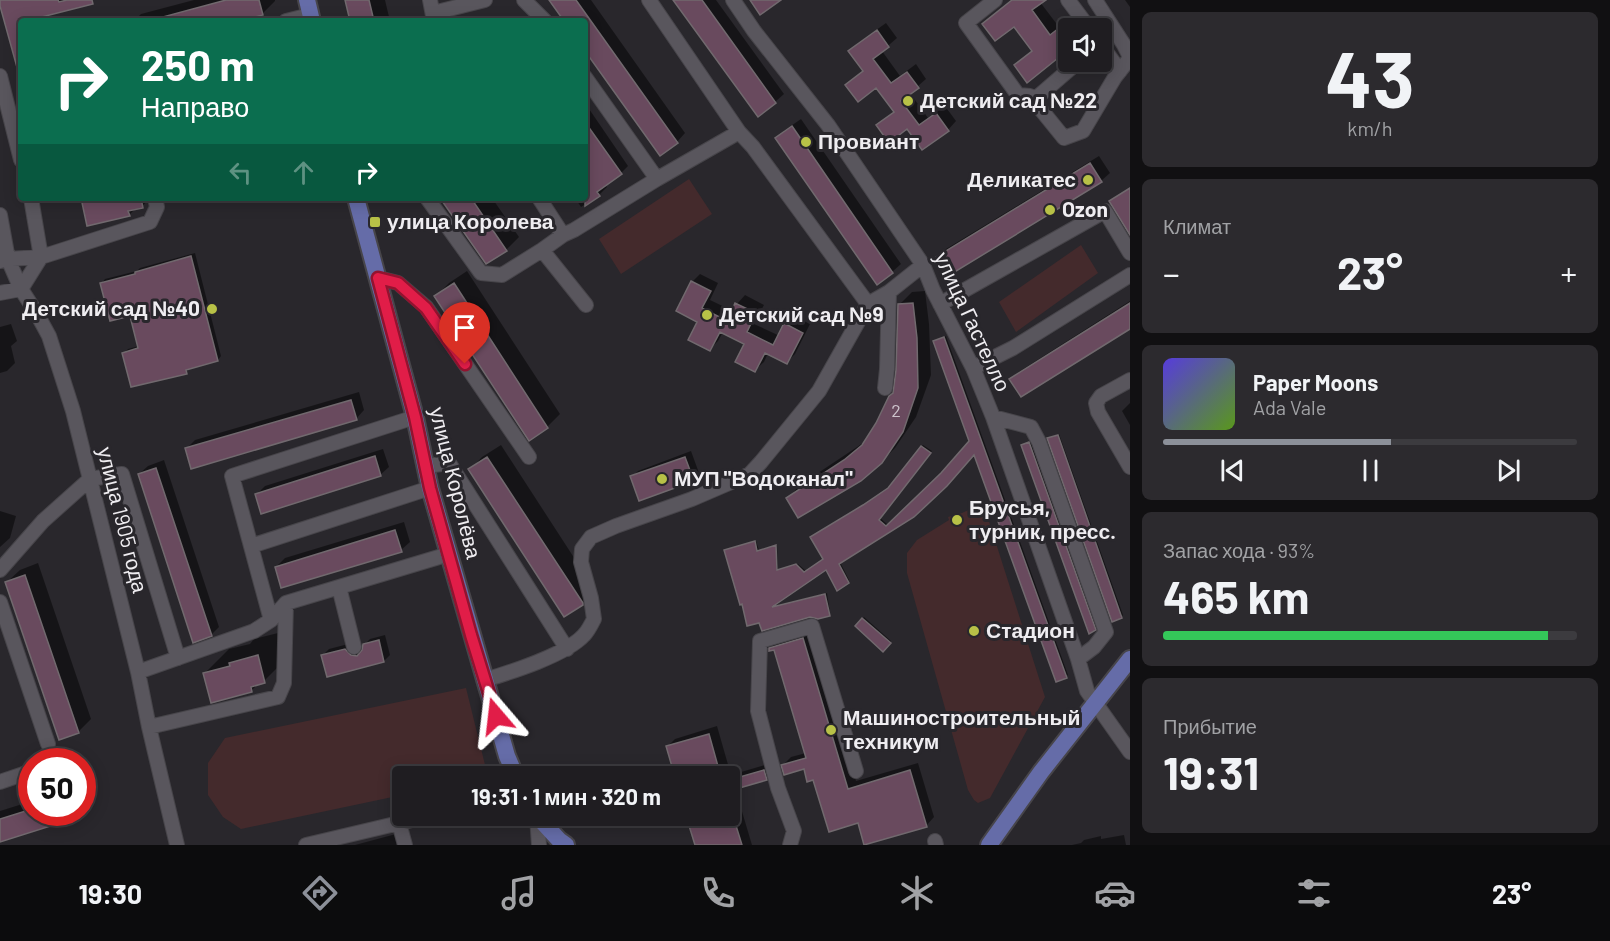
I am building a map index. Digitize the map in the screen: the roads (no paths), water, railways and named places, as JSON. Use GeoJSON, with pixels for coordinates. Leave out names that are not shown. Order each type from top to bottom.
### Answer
{"type":"FeatureCollection","features":[{"type":"Feature","properties":{"kind":"main road","name":"улица Королёва"},"geometry":{"type":"LineString","coordinates":[[357,201],[415,417],[430,488],[448,554],[511,766]]}},
{"type":"Feature","properties":{"kind":"main road"},"geometry":{"type":"LineString","coordinates":[[989,845],[1041,772],[1130,659]]}},
{"type":"Feature","properties":{"kind":"main road"},"geometry":{"type":"LineString","coordinates":[[546,826],[566,845]]}},
{"type":"Feature","properties":{"kind":"street"},"geometry":{"type":"LineString","coordinates":[[432,11],[485,0]]}},
{"type":"Feature","properties":{"kind":"street"},"geometry":{"type":"LineString","coordinates":[[524,0],[542,18]]}},
{"type":"Feature","properties":{"kind":"street"},"geometry":{"type":"LineString","coordinates":[[649,0],[739,132],[753,147],[868,304]]}},
{"type":"Feature","properties":{"kind":"street","name":"улица Гастелло"},"geometry":{"type":"LineString","coordinates":[[733,0],[754,31],[828,125],[923,265],[973,368],[993,417],[1078,659],[1087,691],[1130,752]]}},
{"type":"Feature","properties":{"kind":"street"},"geometry":{"type":"LineString","coordinates":[[995,0],[966,23],[1018,95],[1030,96],[1064,138],[1083,131],[1120,71],[1128,50],[1095,0]]}},
{"type":"Feature","properties":{"kind":"street"},"geometry":{"type":"LineString","coordinates":[[1068,0],[1082,18]]}},
{"type":"Feature","properties":{"kind":"street"},"geometry":{"type":"LineString","coordinates":[[294,18],[310,12]]}},
{"type":"Feature","properties":{"kind":"street"},"geometry":{"type":"LineString","coordinates":[[1112,60],[1120,71]]}},
{"type":"Feature","properties":{"kind":"street"},"geometry":{"type":"LineString","coordinates":[[1034,100],[1066,72]]}},
{"type":"Feature","properties":{"kind":"street"},"geometry":{"type":"LineString","coordinates":[[0,76],[18,148]]}},
{"type":"Feature","properties":{"kind":"street"},"geometry":{"type":"LineString","coordinates":[[588,81],[657,179]]}},
{"type":"Feature","properties":{"kind":"street"},"geometry":{"type":"LineString","coordinates":[[429,201],[481,273],[502,275],[563,235],[739,132]]}},
{"type":"Feature","properties":{"kind":"street"},"geometry":{"type":"LineString","coordinates":[[0,293],[21,289],[41,257],[32,201]]}},
{"type":"Feature","properties":{"kind":"street"},"geometry":{"type":"LineString","coordinates":[[4,260],[41,257],[150,222],[157,207],[156,201]]}},
{"type":"Feature","properties":{"kind":"street"},"geometry":{"type":"LineString","coordinates":[[541,201],[563,235]]}},
{"type":"Feature","properties":{"kind":"street"},"geometry":{"type":"LineString","coordinates":[[940,304],[1105,211],[1130,253]]}},
{"type":"Feature","properties":{"kind":"street","name":"улица 1905 года"},"geometry":{"type":"LineString","coordinates":[[0,215],[4,260],[48,336],[73,411],[138,672],[177,845]]}},
{"type":"Feature","properties":{"kind":"street"},"geometry":{"type":"LineString","coordinates":[[542,250],[586,305]]}},
{"type":"Feature","properties":{"kind":"street"},"geometry":{"type":"LineString","coordinates":[[485,680],[567,649],[585,634],[594,619],[581,562],[582,549],[591,537],[692,499],[750,474],[819,391],[868,304],[889,292],[923,265]]}},
{"type":"Feature","properties":{"kind":"street"},"geometry":{"type":"LineString","coordinates":[[973,368],[1012,348],[1130,275]]}},
{"type":"Feature","properties":{"kind":"street"},"geometry":{"type":"LineString","coordinates":[[378,278],[398,283],[426,308],[529,457]]}},
{"type":"Feature","properties":{"kind":"street"},"geometry":{"type":"LineString","coordinates":[[885,388],[889,292]]}},
{"type":"Feature","properties":{"kind":"street"},"geometry":{"type":"LineString","coordinates":[[1130,380],[1101,396],[1096,403],[1098,412],[1130,467]]}},
{"type":"Feature","properties":{"kind":"street"},"geometry":{"type":"LineString","coordinates":[[271,620],[232,476],[415,417]]}},
{"type":"Feature","properties":{"kind":"street"},"geometry":{"type":"LineString","coordinates":[[993,417],[1031,427],[1039,442],[1098,609],[1106,632],[1094,647],[1078,659]]}},
{"type":"Feature","properties":{"kind":"street"},"geometry":{"type":"LineString","coordinates":[[426,466],[450,463],[567,649]]}},
{"type":"Feature","properties":{"kind":"street"},"geometry":{"type":"LineString","coordinates":[[0,570],[43,521],[90,479],[122,474],[178,658]]}},
{"type":"Feature","properties":{"kind":"street"},"geometry":{"type":"LineString","coordinates":[[251,546],[430,488]]}},
{"type":"Feature","properties":{"kind":"street"},"geometry":{"type":"LineString","coordinates":[[138,672],[254,630],[271,620],[286,603],[448,554]]}},
{"type":"Feature","properties":{"kind":"street"},"geometry":{"type":"LineString","coordinates":[[339,586],[354,647]]}},
{"type":"Feature","properties":{"kind":"street"},"geometry":{"type":"LineString","coordinates":[[0,602],[48,744]]}},
{"type":"Feature","properties":{"kind":"street"},"geometry":{"type":"LineString","coordinates":[[149,727],[278,697],[284,683],[286,603]]}},
{"type":"Feature","properties":{"kind":"street"},"geometry":{"type":"LineString","coordinates":[[790,845],[794,831],[778,788],[758,711],[760,641],[812,626],[856,771]]}},
{"type":"Feature","properties":{"kind":"street"},"geometry":{"type":"LineString","coordinates":[[0,782],[18,776]]}},
{"type":"Feature","properties":{"kind":"street"},"geometry":{"type":"LineString","coordinates":[[306,845],[392,825]]}},
{"type":"Feature","properties":{"kind":"street"},"geometry":{"type":"LineString","coordinates":[[400,826],[405,845]]}},
{"type":"Feature","properties":{"kind":"street"},"geometry":{"type":"LineString","coordinates":[[538,826],[539,845]]}},
{"type":"Feature","properties":{"kind":"place","name":"Детский сад №22"},"geometry":{"type":"Point","coordinates":[908,101]}},
{"type":"Feature","properties":{"kind":"place","name":"Провиант"},"geometry":{"type":"Point","coordinates":[806,142]}},
{"type":"Feature","properties":{"kind":"place","name":"Деликатес"},"geometry":{"type":"Point","coordinates":[1088,180]}},
{"type":"Feature","properties":{"kind":"place","name":"Ozon"},"geometry":{"type":"Point","coordinates":[1050,210]}},
{"type":"Feature","properties":{"kind":"place","name":"улица Королева"},"geometry":{"type":"Point","coordinates":[375,222]}},
{"type":"Feature","properties":{"kind":"place","name":"Детский сад №40"},"geometry":{"type":"Point","coordinates":[212,309]}},
{"type":"Feature","properties":{"kind":"place","name":"Детский сад №9"},"geometry":{"type":"Point","coordinates":[707,315]}},
{"type":"Feature","properties":{"kind":"place","name":"МУП \"Водоканал\""},"geometry":{"type":"Point","coordinates":[662,479]}},
{"type":"Feature","properties":{"kind":"place","name":"Брусья, турник, пресс."},"geometry":{"type":"Point","coordinates":[957,520]}},
{"type":"Feature","properties":{"kind":"place","name":"Стадион"},"geometry":{"type":"Point","coordinates":[974,631]}},
{"type":"Feature","properties":{"kind":"place","name":"Машиностроительный техникум"},"geometry":{"type":"Point","coordinates":[831,730]}}]}
